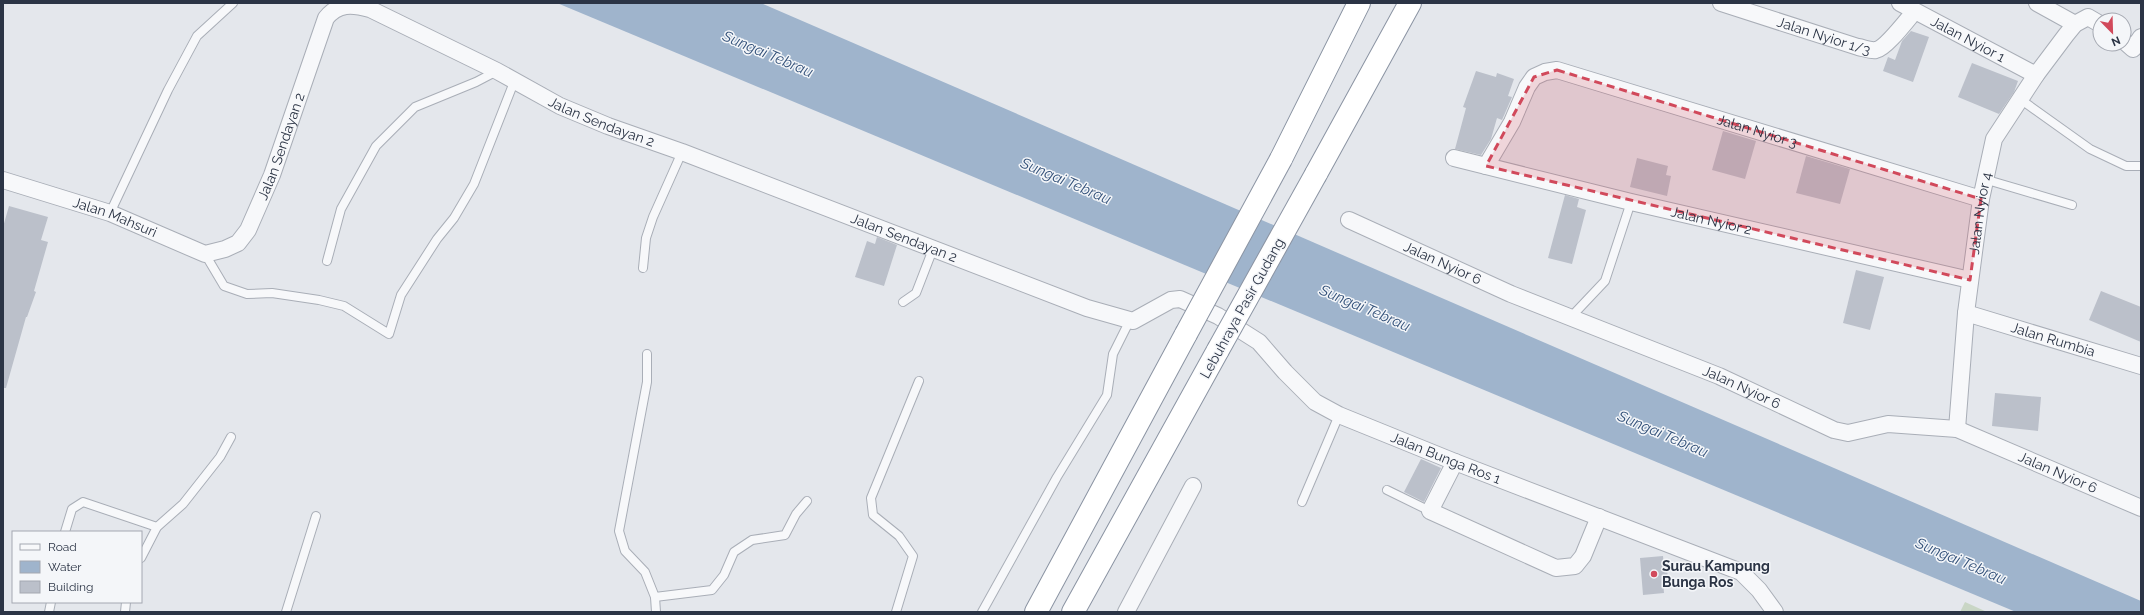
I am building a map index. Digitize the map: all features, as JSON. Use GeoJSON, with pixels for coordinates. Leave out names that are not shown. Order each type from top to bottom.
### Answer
{"type":"FeatureCollection","features":[{"type":"Feature","properties":{"kind":"highway"},"geometry":{"type":"LineString","coordinates":[[1036,612],[1281,159],[1359,3]]}},
{"type":"Feature","properties":{"kind":"highway","name":"Lebuhraya Pasir Gudang"},"geometry":{"type":"LineString","coordinates":[[1073,612],[1410,3]]}},
{"type":"Feature","properties":{"kind":"street","name":"Jalan Nyior 1/3"},"geometry":{"type":"LineString","coordinates":[[1721,3],[1858,47],[1876,50],[1884,46],[1914,12]]}},
{"type":"Feature","properties":{"kind":"street","name":"Jalan Nyior 1"},"geometry":{"type":"LineString","coordinates":[[1900,3],[1914,12],[2036,75]]}},
{"type":"Feature","properties":{"kind":"street"},"geometry":{"type":"LineString","coordinates":[[2037,3],[2075,24],[2088,17],[2092,19]]}},
{"type":"Feature","properties":{"kind":"street","name":"Jalan Sendayan 2"},"geometry":{"type":"LineString","coordinates":[[205,254],[225,249],[238,243],[248,230],[272,175],[326,18],[333,9],[343,5],[356,5],[370,9],[497,71],[514,82],[560,106],[601,124],[682,152],[1087,308],[1130,320]]}},
{"type":"Feature","properties":{"kind":"street","name":"Jalan Nyior 4"},"geometry":{"type":"LineString","coordinates":[[1957,428],[1970,280],[1984,179],[1994,139],[2036,75],[2075,24]]}},
{"type":"Feature","properties":{"kind":"street","name":"Jalan Nyior 3"},"geometry":{"type":"LineString","coordinates":[[1486,166],[1512,122],[1527,87],[1534,77],[1545,72],[1557,70],[1981,199]]}},
{"type":"Feature","properties":{"kind":"street","name":"Jalan Nyior 2"},"geometry":{"type":"LineString","coordinates":[[1454,158],[1631,202],[1970,280]]}},
{"type":"Feature","properties":{"kind":"street","name":"Jalan Mahsuri"},"geometry":{"type":"LineString","coordinates":[[4,183],[110,213],[205,254]]}},
{"type":"Feature","properties":{"kind":"street","name":"Jalan Nyior 6"},"geometry":{"type":"LineString","coordinates":[[1349,220],[1511,294],[1719,376],[1834,430],[1848,433],[1888,424],[1957,428],[2141,508]]}},
{"type":"Feature","properties":{"kind":"street","name":"Jalan Bunga Ros 1"},"geometry":{"type":"LineString","coordinates":[[1130,320],[1137,320],[1171,300],[1180,299],[1218,316],[1259,342],[1284,372],[1315,402],[1339,415],[1455,462],[1742,572],[1759,590],[1773,612]]}},
{"type":"Feature","properties":{"kind":"street","name":"Jalan Rumbia"},"geometry":{"type":"LineString","coordinates":[[1966,313],[2141,366]]}},
{"type":"Feature","properties":{"kind":"street"},"geometry":{"type":"LineString","coordinates":[[1455,462],[1430,511],[1556,568],[1575,566],[1583,556],[1600,517]]}},
{"type":"Feature","properties":{"kind":"street"},"geometry":{"type":"LineString","coordinates":[[1126,612],[1194,486]]}},
{"type":"Feature","properties":{"kind":"lane"},"geometry":{"type":"LineString","coordinates":[[110,213],[168,90],[197,36],[233,3]]}},
{"type":"Feature","properties":{"kind":"lane"},"geometry":{"type":"LineString","coordinates":[[327,261],[341,209],[376,146],[415,107],[476,82],[497,71]]}},
{"type":"Feature","properties":{"kind":"lane"},"geometry":{"type":"LineString","coordinates":[[205,254],[224,286],[247,294],[272,293],[319,300],[344,306],[389,334],[401,295],[437,239],[454,218],[474,184],[514,82]]}},
{"type":"Feature","properties":{"kind":"lane"},"geometry":{"type":"LineString","coordinates":[[2020,99],[2090,149],[2126,166],[2141,166]]}},
{"type":"Feature","properties":{"kind":"lane"},"geometry":{"type":"LineString","coordinates":[[643,268],[646,238],[653,217],[682,152]]}},
{"type":"Feature","properties":{"kind":"lane"},"geometry":{"type":"LineString","coordinates":[[1984,179],[2072,205]]}},
{"type":"Feature","properties":{"kind":"lane"},"geometry":{"type":"LineString","coordinates":[[1570,318],[1606,281],[1631,202]]}},
{"type":"Feature","properties":{"kind":"lane"},"geometry":{"type":"LineString","coordinates":[[903,302],[916,293],[933,249]]}},
{"type":"Feature","properties":{"kind":"lane"},"geometry":{"type":"LineString","coordinates":[[982,612],[1057,477],[1107,395],[1113,354],[1130,320]]}},
{"type":"Feature","properties":{"kind":"lane"},"geometry":{"type":"LineString","coordinates":[[647,354],[647,382],[619,531],[625,551],[645,572],[655,597],[656,612]]}},
{"type":"Feature","properties":{"kind":"lane"},"geometry":{"type":"LineString","coordinates":[[896,612],[913,556],[899,536],[873,515],[871,498],[919,381]]}},
{"type":"Feature","properties":{"kind":"lane"},"geometry":{"type":"LineString","coordinates":[[1302,502],[1339,415]]}},
{"type":"Feature","properties":{"kind":"lane"},"geometry":{"type":"LineString","coordinates":[[142,556],[157,527],[184,504],[220,457],[231,437]]}},
{"type":"Feature","properties":{"kind":"lane"},"geometry":{"type":"LineString","coordinates":[[1386,490],[1430,511]]}},
{"type":"Feature","properties":{"kind":"lane"},"geometry":{"type":"LineString","coordinates":[[655,597],[712,590],[724,575],[734,552],[752,540],[785,535],[796,514],[808,501]]}},
{"type":"Feature","properties":{"kind":"lane"},"geometry":{"type":"LineString","coordinates":[[65,531],[72,509],[84,502],[157,527]]}},
{"type":"Feature","properties":{"kind":"lane"},"geometry":{"type":"LineString","coordinates":[[286,612],[316,516]]}},
{"type":"Feature","properties":{"kind":"highlighted area"},"geometry":{"type":"Polygon","coordinates":[[[1557,70],[1981,199],[1970,280],[1486,166],[1534,77],[1557,70]]]}},
{"type":"Feature","properties":{"kind":"green space"},"geometry":{"type":"Polygon","coordinates":[[[1965,602],[1987,612],[1960,612],[1965,602]]]}},
{"type":"Feature","properties":{"kind":"water","name":"Sungai Tebrau"},"geometry":{"type":"Polygon","coordinates":[[[557,3],[761,3],[2141,601],[2141,612],[2016,612],[557,3]]]}},
{"type":"Feature","properties":{"kind":"building"},"geometry":{"type":"Polygon","coordinates":[[[1911,31],[1929,37],[1913,82],[1883,71],[1888,57],[1895,60],[1902,41],[1911,31]]]}},
{"type":"Feature","properties":{"kind":"building"},"geometry":{"type":"Polygon","coordinates":[[[1972,63],[2018,81],[2014,92],[1999,114],[1958,97],[1972,63]]]}},
{"type":"Feature","properties":{"kind":"building"},"geometry":{"type":"Polygon","coordinates":[[[1476,71],[1496,77],[1497,73],[1514,79],[1508,96],[1512,97],[1502,120],[1497,118],[1491,139],[1481,155],[1455,149],[1466,108],[1463,107],[1476,71]]]}},
{"type":"Feature","properties":{"kind":"building"},"geometry":{"type":"Polygon","coordinates":[[[1723,131],[1756,141],[1745,179],[1712,170],[1723,131]]]}},
{"type":"Feature","properties":{"kind":"building"},"geometry":{"type":"Polygon","coordinates":[[[1806,156],[1850,169],[1840,204],[1796,193],[1806,156]]]}},
{"type":"Feature","properties":{"kind":"building"},"geometry":{"type":"Polygon","coordinates":[[[1637,158],[1668,166],[1666,175],[1671,176],[1667,196],[1630,187],[1637,158]]]}},
{"type":"Feature","properties":{"kind":"building"},"geometry":{"type":"Polygon","coordinates":[[[1565,195],[1579,199],[1577,207],[1586,210],[1572,264],[1548,258],[1565,195]]]}},
{"type":"Feature","properties":{"kind":"building"},"geometry":{"type":"Polygon","coordinates":[[[9,206],[48,217],[41,240],[48,242],[34,291],[36,292],[26,317],[6,388],[3,388],[3,227],[9,206]]]}},
{"type":"Feature","properties":{"kind":"building"},"geometry":{"type":"Polygon","coordinates":[[[877,237],[897,245],[884,286],[855,277],[867,241],[875,244],[877,237]]]}},
{"type":"Feature","properties":{"kind":"building"},"geometry":{"type":"Polygon","coordinates":[[[1856,270],[1884,277],[1870,330],[1843,323],[1856,270]]]}},
{"type":"Feature","properties":{"kind":"building"},"geometry":{"type":"Polygon","coordinates":[[[2101,291],[2141,307],[2141,342],[2089,320],[2101,291]]]}},
{"type":"Feature","properties":{"kind":"building"},"geometry":{"type":"Polygon","coordinates":[[[1995,393],[2041,397],[2038,431],[1992,426],[1995,393]]]}},
{"type":"Feature","properties":{"kind":"building"},"geometry":{"type":"Polygon","coordinates":[[[1421,459],[1441,468],[1424,502],[1404,492],[1421,459]]]}},
{"type":"Feature","properties":{"kind":"building","name":"Surau Kampung Bunga Ros"},"geometry":{"type":"Polygon","coordinates":[[[1663,556],[1664,567],[1667,566],[1668,581],[1663,582],[1664,593],[1643,595],[1640,558],[1663,556]]]}},
{"type":"Feature","properties":{"kind":"place","name":"Surau Kampung Bunga Ros"},"geometry":{"type":"Point","coordinates":[1654,574]}}]}
